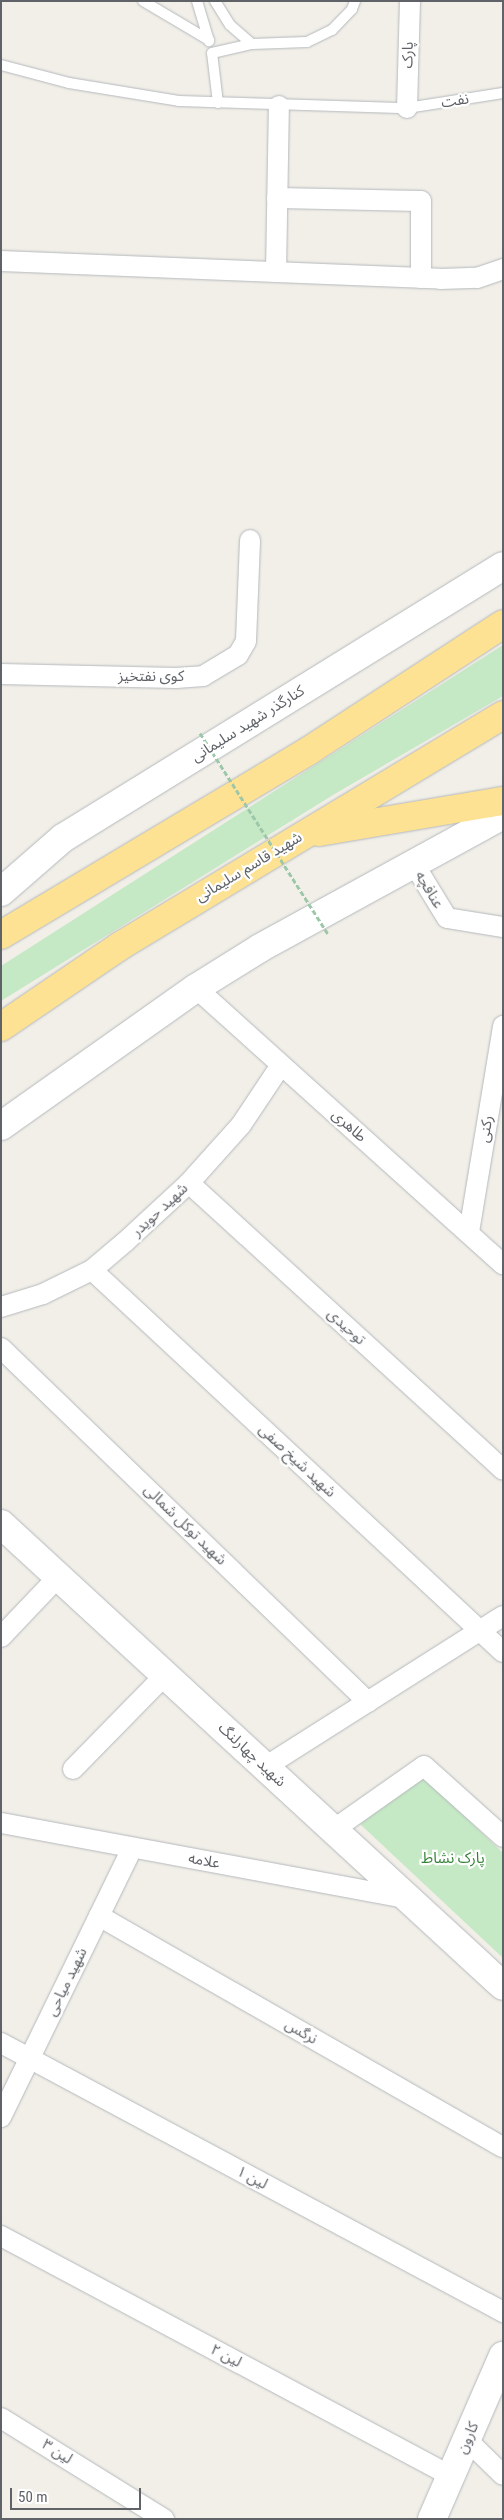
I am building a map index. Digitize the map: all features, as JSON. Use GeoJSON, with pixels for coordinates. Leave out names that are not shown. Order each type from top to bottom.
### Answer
{"type":"FeatureCollection","features":[{"type":"Feature","properties":{"kind":"highway"},"geometry":{"type":"LineString","coordinates":[[1,935],[310,750],[503,624]]}},
{"type":"Feature","properties":{"kind":"highway","name":"شهید قاسم سلیمانی"},"geometry":{"type":"LineString","coordinates":[[1,1027],[120,946],[503,715]]}},
{"type":"Feature","properties":{"kind":"highway"},"geometry":{"type":"LineString","coordinates":[[303,834],[503,801]]}},
{"type":"Feature","properties":{"kind":"street","name":"پارک"},"geometry":{"type":"LineString","coordinates":[[407,108],[410,1]]}},
{"type":"Feature","properties":{"kind":"street"},"geometry":{"type":"LineString","coordinates":[[276,272],[279,106]]}},
{"type":"Feature","properties":{"kind":"street"},"geometry":{"type":"LineString","coordinates":[[277,198],[421,202],[421,278]]}},
{"type":"Feature","properties":{"kind":"street"},"geometry":{"type":"LineString","coordinates":[[1,261],[421,278],[477,278],[503,269]]}},
{"type":"Feature","properties":{"kind":"street","name":"کوی نفتخیز"},"geometry":{"type":"LineString","coordinates":[[1,674],[176,678],[202,676],[238,655],[246,640],[250,540]]}},
{"type":"Feature","properties":{"kind":"street","name":"کنارگذر شهید سلیمانی"},"geometry":{"type":"LineString","coordinates":[[1,892],[63,838],[503,566]]}},
{"type":"Feature","properties":{"kind":"street"},"geometry":{"type":"LineString","coordinates":[[1,1126],[196,988],[260,948],[503,815]]}},
{"type":"Feature","properties":{"kind":"street","name":"عنافچه"},"geometry":{"type":"LineString","coordinates":[[414,864],[447,918],[503,927]]}},
{"type":"Feature","properties":{"kind":"street","name":"طاهری"},"geometry":{"type":"LineString","coordinates":[[196,988],[503,1264]]}},
{"type":"Feature","properties":{"kind":"street","name":"رکنی"},"geometry":{"type":"LineString","coordinates":[[469,1232],[503,1026]]}},
{"type":"Feature","properties":{"kind":"street","name":"شهید حویدر"},"geometry":{"type":"LineString","coordinates":[[1,1307],[43,1294],[92,1270],[189,1183],[241,1125],[281,1065]]}},
{"type":"Feature","properties":{"kind":"street","name":"توحیدی"},"geometry":{"type":"LineString","coordinates":[[189,1183],[503,1470]]}},
{"type":"Feature","properties":{"kind":"street","name":"شهید شیخ صفی"},"geometry":{"type":"LineString","coordinates":[[92,1270],[503,1652]]}},
{"type":"Feature","properties":{"kind":"street","name":"شهید توکل شمالی"},"geometry":{"type":"LineString","coordinates":[[1,1348],[368,1702]]}},
{"type":"Feature","properties":{"kind":"street","name":"شهید چهارلنگ"},"geometry":{"type":"LineString","coordinates":[[1,1524],[503,1986]]}},
{"type":"Feature","properties":{"kind":"street"},"geometry":{"type":"LineString","coordinates":[[1,1637],[58,1577]]}},
{"type":"Feature","properties":{"kind":"street"},"geometry":{"type":"LineString","coordinates":[[265,1768],[503,1616]]}},
{"type":"Feature","properties":{"kind":"street"},"geometry":{"type":"LineString","coordinates":[[73,1769],[165,1675]]}},
{"type":"Feature","properties":{"kind":"street"},"geometry":{"type":"LineString","coordinates":[[333,1830],[424,1766],[503,1837]]}},
{"type":"Feature","properties":{"kind":"street","name":"علامه"},"geometry":{"type":"LineString","coordinates":[[6,1820],[132,1848],[407,1898]]}},
{"type":"Feature","properties":{"kind":"street","name":"شهید میاحی"},"geometry":{"type":"LineString","coordinates":[[1,2117],[132,1848]]}},
{"type":"Feature","properties":{"kind":"street","name":"نرگس"},"geometry":{"type":"LineString","coordinates":[[99,1916],[503,2147]]}},
{"type":"Feature","properties":{"kind":"street","name":"لین ۱"},"geometry":{"type":"LineString","coordinates":[[1,2043],[503,2312]]}},
{"type":"Feature","properties":{"kind":"street","name":"لین ۲"},"geometry":{"type":"LineString","coordinates":[[1,2236],[451,2476]]}},
{"type":"Feature","properties":{"kind":"street","name":"کارون"},"geometry":{"type":"LineString","coordinates":[[432,2519],[503,2356]]}},
{"type":"Feature","properties":{"kind":"street","name":"لین ۳"},"geometry":{"type":"LineString","coordinates":[[1,2418],[164,2519]]}},
{"type":"Feature","properties":{"kind":"street"},"geometry":{"type":"LineString","coordinates":[[467,2440],[503,2475]]}},
{"type":"Feature","properties":{"kind":"lane"},"geometry":{"type":"LineString","coordinates":[[143,1],[208,40]]}},
{"type":"Feature","properties":{"kind":"lane"},"geometry":{"type":"LineString","coordinates":[[198,1],[212,53],[218,103]]}},
{"type":"Feature","properties":{"kind":"lane"},"geometry":{"type":"LineString","coordinates":[[215,1],[230,25],[252,44]]}},
{"type":"Feature","properties":{"kind":"lane"},"geometry":{"type":"LineString","coordinates":[[212,53],[252,44],[307,42],[332,30],[352,9],[355,1]]}},
{"type":"Feature","properties":{"kind":"lane","name":"نفت"},"geometry":{"type":"LineString","coordinates":[[1,65],[69,83],[179,101],[279,106],[407,108],[503,93]]}},
{"type":"Feature","properties":{"kind":"path"},"geometry":{"type":"LineString","coordinates":[[200,733],[328,934]]}},
{"type":"Feature","properties":{"kind":"green space"},"geometry":{"type":"Polygon","coordinates":[[[503,645],[503,696],[333,795],[1,1001],[1,966],[503,645]]]}},
{"type":"Feature","properties":{"kind":"green space","name":"پارک نشاط"},"geometry":{"type":"Polygon","coordinates":[[[424,1778],[503,1853],[503,1958],[360,1824],[424,1778]]]}}]}
